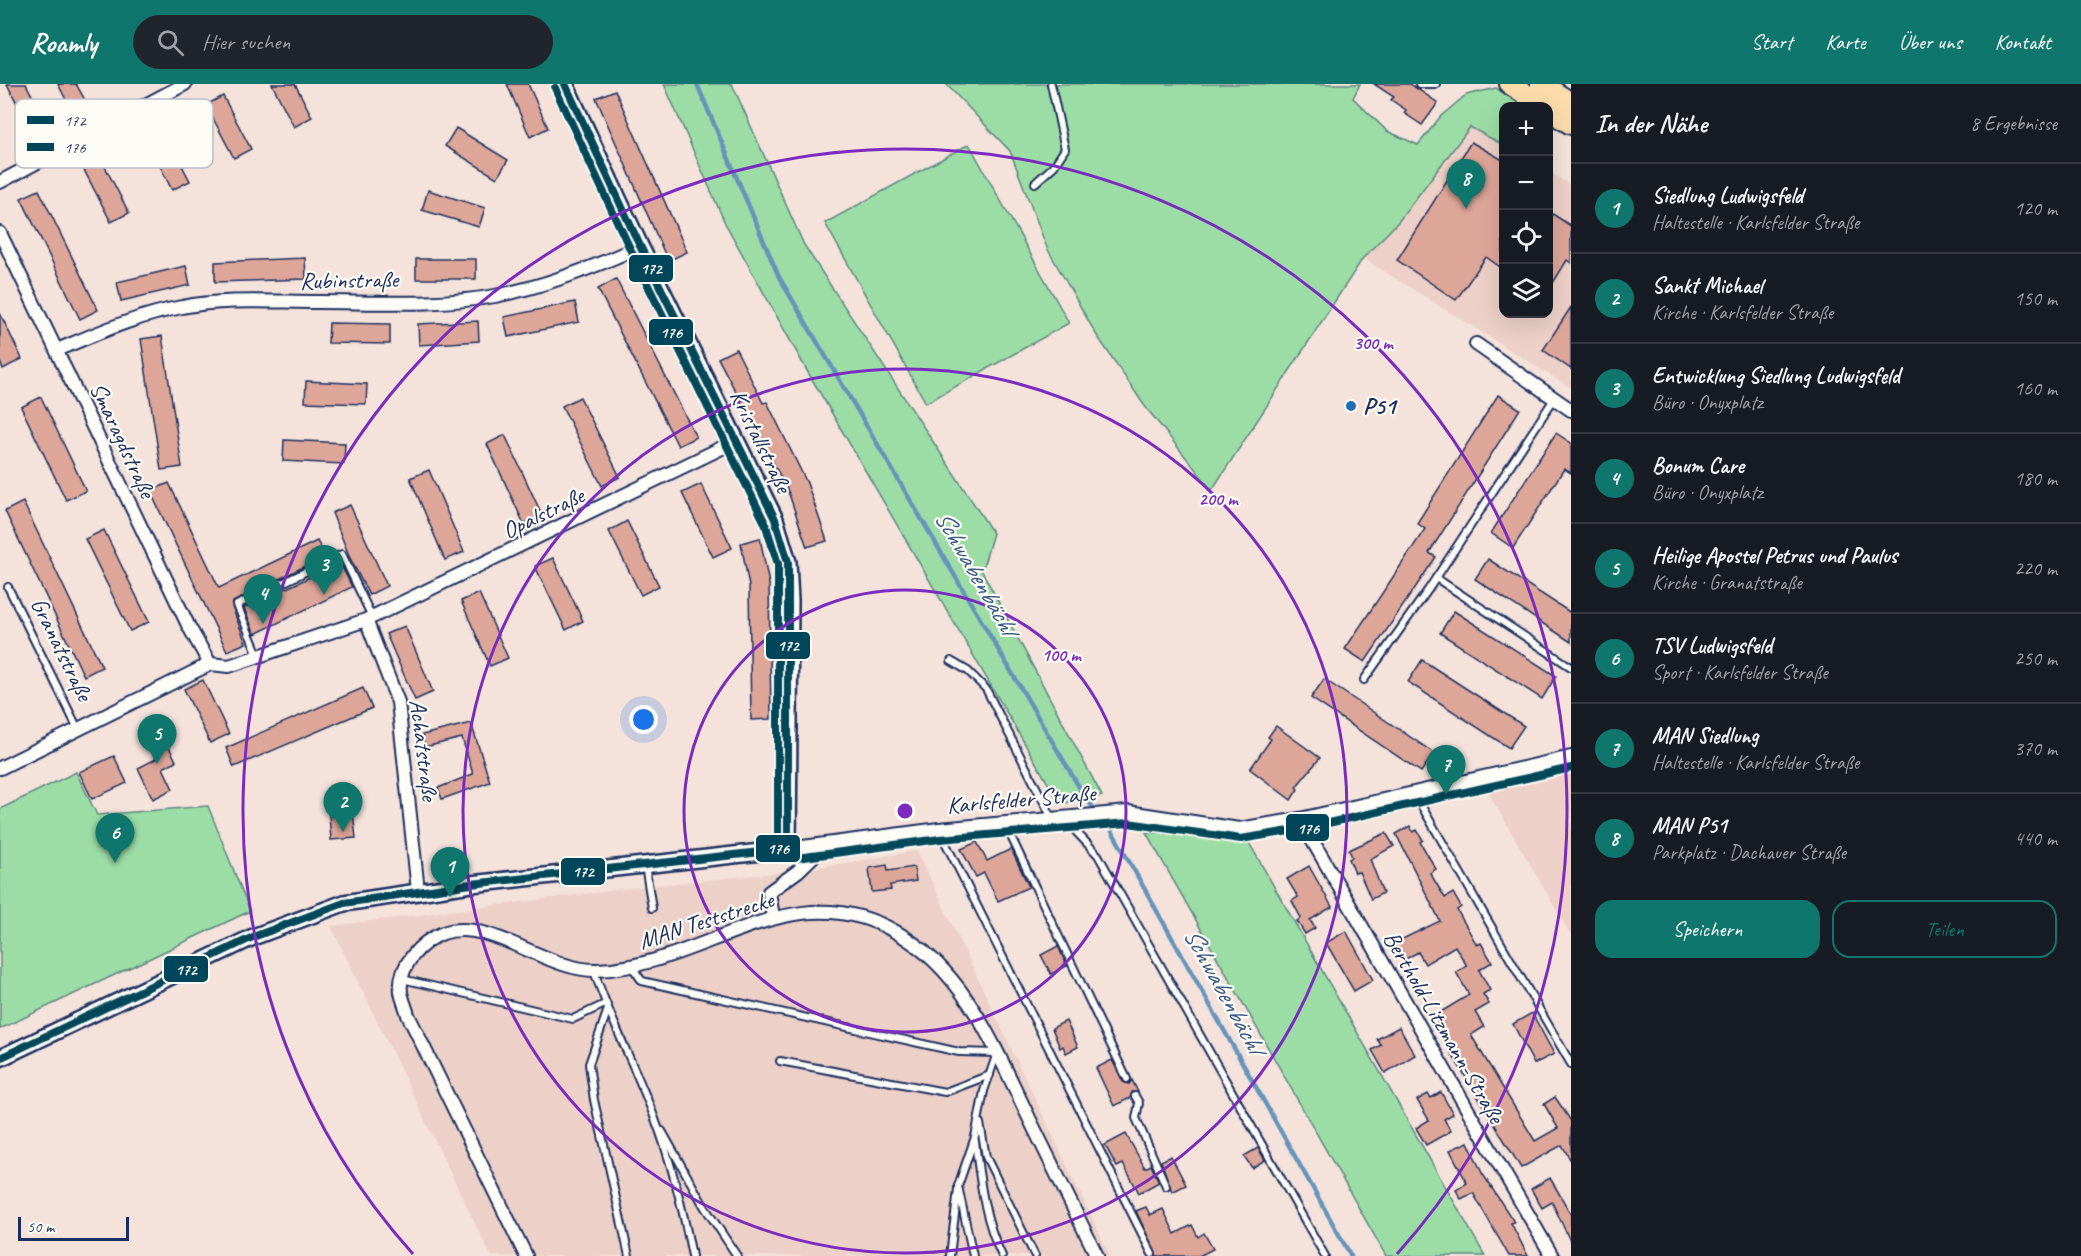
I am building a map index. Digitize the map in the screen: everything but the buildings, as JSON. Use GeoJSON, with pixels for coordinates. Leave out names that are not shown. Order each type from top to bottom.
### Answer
{"type":"FeatureCollection","features":[{"type":"Feature","properties":{"kind":"main road"},"geometry":{"type":"LineString","coordinates":[[1510,84],[1538,102]]}},
{"type":"Feature","properties":{"kind":"main road"},"geometry":{"type":"LineString","coordinates":[[1541,84],[1571,104]]}},
{"type":"Feature","properties":{"kind":"main road"},"geometry":{"type":"LineString","coordinates":[[1553,113],[1571,124]]}},
{"type":"Feature","properties":{"kind":"street"},"geometry":{"type":"LineString","coordinates":[[157,99],[185,84]]}},
{"type":"Feature","properties":{"kind":"street","name":"Kristallstraße"},"geometry":{"type":"LineString","coordinates":[[565,84],[640,246],[775,519],[788,562],[791,695],[788,849]]}},
{"type":"Feature","properties":{"kind":"street"},"geometry":{"type":"LineString","coordinates":[[0,182],[26,168]]}},
{"type":"Feature","properties":{"kind":"street","name":"Smaragdstraße"},"geometry":{"type":"LineString","coordinates":[[0,233],[188,626],[210,664]]}},
{"type":"Feature","properties":{"kind":"street","name":"Rubinstraße"},"geometry":{"type":"LineString","coordinates":[[57,350],[119,324],[183,306],[245,302],[435,300],[492,296],[586,271],[640,246]]}},
{"type":"Feature","properties":{"kind":"street"},"geometry":{"type":"LineString","coordinates":[[1476,344],[1571,410]]}},
{"type":"Feature","properties":{"kind":"street","name":"Opalstraße"},"geometry":{"type":"LineString","coordinates":[[210,664],[229,666],[259,658],[369,618],[736,441]]}},
{"type":"Feature","properties":{"kind":"street","name":"Achatstraße"},"geometry":{"type":"LineString","coordinates":[[369,618],[399,702],[418,891]]}},
{"type":"Feature","properties":{"kind":"street","name":"Granatstraße"},"geometry":{"type":"LineString","coordinates":[[0,768],[210,664]]}},
{"type":"Feature","properties":{"kind":"street","name":"Karlsfelder Straße"},"geometry":{"type":"LineString","coordinates":[[0,1058],[253,937],[332,906],[380,895],[788,849],[939,829],[1078,815],[1128,812],[1239,829],[1300,819],[1571,757]]}},
{"type":"Feature","properties":{"kind":"street","name":"Berthold-Litzmann-Straße"},"geometry":{"type":"LineString","coordinates":[[1300,819],[1552,1256]]}},
{"type":"Feature","properties":{"kind":"street"},"geometry":{"type":"LineString","coordinates":[[773,917],[769,892],[826,844]]}},
{"type":"Feature","properties":{"kind":"street","name":"MAN Teststrecke"},"geometry":{"type":"LineString","coordinates":[[402,979],[402,972],[412,957],[426,943],[443,933],[462,930],[489,935],[531,953],[573,967],[594,970],[632,966],[691,950],[773,917],[820,910],[860,916],[897,932],[948,975],[964,995],[997,1053],[1097,1256]]}},
{"type":"Feature","properties":{"kind":"street"},"geometry":{"type":"LineString","coordinates":[[402,979],[401,992],[418,1039],[526,1256]]}},
{"type":"Feature","properties":{"kind":"lane"},"geometry":{"type":"LineString","coordinates":[[1035,183],[1054,166],[1065,149],[1051,84]]}},
{"type":"Feature","properties":{"kind":"lane"},"geometry":{"type":"LineString","coordinates":[[1419,84],[1436,84]]}},
{"type":"Feature","properties":{"kind":"lane"},"geometry":{"type":"LineString","coordinates":[[1364,680],[1436,578],[1554,399]]}},
{"type":"Feature","properties":{"kind":"lane"},"geometry":{"type":"LineString","coordinates":[[259,658],[237,605],[342,554],[369,618]]}},
{"type":"Feature","properties":{"kind":"lane"},"geometry":{"type":"LineString","coordinates":[[1436,578],[1571,667]]}},
{"type":"Feature","properties":{"kind":"lane","name":"Granatstraße"},"geometry":{"type":"LineString","coordinates":[[8,587],[78,729]]}},
{"type":"Feature","properties":{"kind":"lane"},"geometry":{"type":"LineString","coordinates":[[951,661],[968,671],[986,689],[1057,817],[1098,855],[1325,1256]]}},
{"type":"Feature","properties":{"kind":"lane"},"geometry":{"type":"LineString","coordinates":[[1414,792],[1571,1064]]}},
{"type":"Feature","properties":{"kind":"lane"},"geometry":{"type":"LineString","coordinates":[[1005,824],[1127,1078]]}},
{"type":"Feature","properties":{"kind":"lane"},"geometry":{"type":"LineString","coordinates":[[939,829],[1152,1254]]}},
{"type":"Feature","properties":{"kind":"lane"},"geometry":{"type":"LineString","coordinates":[[645,865],[652,908]]}},
{"type":"Feature","properties":{"kind":"lane"},"geometry":{"type":"LineString","coordinates":[[632,966],[642,981],[959,1052],[997,1053],[975,1137],[958,1186],[950,1256]]}},
{"type":"Feature","properties":{"kind":"lane"},"geometry":{"type":"LineString","coordinates":[[594,970],[606,1006],[655,1120],[674,1179],[692,1256]]}},
{"type":"Feature","properties":{"kind":"lane"},"geometry":{"type":"LineString","coordinates":[[402,979],[573,1020],[606,1006]]}},
{"type":"Feature","properties":{"kind":"lane"},"geometry":{"type":"LineString","coordinates":[[606,1006],[589,1064],[594,1100],[629,1256]]}},
{"type":"Feature","properties":{"kind":"lane"},"geometry":{"type":"LineString","coordinates":[[780,1061],[945,1092],[990,1075]]}},
{"type":"Feature","properties":{"kind":"lane"},"geometry":{"type":"LineString","coordinates":[[1135,1096],[1139,1103],[1136,1119],[1166,1186]]}},
{"type":"Feature","properties":{"kind":"lane"},"geometry":{"type":"LineString","coordinates":[[980,1119],[986,1157],[1035,1256]]}},
{"type":"Feature","properties":{"kind":"lane"},"geometry":{"type":"LineString","coordinates":[[655,1120],[704,1206],[737,1256]]}},
{"type":"Feature","properties":{"kind":"lane"},"geometry":{"type":"LineString","coordinates":[[975,1137],[981,1194],[993,1237],[1002,1256]]}},
{"type":"Feature","properties":{"kind":"lane"},"geometry":{"type":"LineString","coordinates":[[958,1186],[973,1256]]}},
{"type":"Feature","properties":{"kind":"shaded area"},"geometry":{"type":"Polygon","coordinates":[[[1471,126],[1499,143],[1499,318],[1553,318],[1553,174],[1571,186],[1571,388],[1363,258],[1398,222],[1471,126]]]}},
{"type":"Feature","properties":{"kind":"shaded area"},"geometry":{"type":"Polygon","coordinates":[[[1571,770],[1571,935],[1487,790],[1571,770]]]}},
{"type":"Feature","properties":{"kind":"shaded area"},"geometry":{"type":"Polygon","coordinates":[[[917,851],[1110,1256],[491,1256],[331,926],[648,886],[798,871],[917,851]]]}},
{"type":"Feature","properties":{"kind":"green space"},"geometry":{"type":"Polygon","coordinates":[[[664,84],[732,84],[804,245],[993,533],[982,571],[1102,796],[1060,804],[806,369],[725,223],[664,84]]]}},
{"type":"Feature","properties":{"kind":"green space"},"geometry":{"type":"Polygon","coordinates":[[[946,84],[1360,84],[1353,98],[1387,131],[1418,145],[1441,116],[1466,95],[1496,88],[1519,102],[1499,102],[1499,143],[1470,127],[1398,222],[1363,258],[1212,490],[1144,405],[1096,334],[1047,248],[1010,151],[946,84]]]}},
{"type":"Feature","properties":{"kind":"green space"},"geometry":{"type":"Polygon","coordinates":[[[969,144],[1069,323],[926,403],[825,223],[969,144]]]}},
{"type":"Feature","properties":{"kind":"green space"},"geometry":{"type":"Polygon","coordinates":[[[76,772],[97,815],[208,806],[250,911],[0,1029],[0,809],[76,772]]]}},
{"type":"Feature","properties":{"kind":"green space"},"geometry":{"type":"Polygon","coordinates":[[[1146,832],[1248,841],[1485,1256],[1386,1256],[1146,832]]]}},
{"type":"Feature","properties":{"kind":"waterway","name":"Schwabenbächl"},"geometry":{"type":"LineString","coordinates":[[697,84],[779,277],[1085,797],[1112,831],[1351,1256]]}},
{"type":"Feature","properties":{"kind":"transit line","name":"172"},"geometry":{"type":"LineString","coordinates":[[565,84],[640,246],[775,519],[788,562],[788,849]]}},
{"type":"Feature","properties":{"kind":"transit line","name":"176"},"geometry":{"type":"LineString","coordinates":[[555,88],[631,251],[765,523],[778,564],[778,849],[782,858],[789,859],[940,839],[1128,823],[1241,839],[1302,829],[1571,768]]}},
{"type":"Feature","properties":{"kind":"transit line","name":"172"},"geometry":{"type":"LineString","coordinates":[[0,1058],[253,937],[344,903],[471,884],[788,849]]}},
{"type":"Feature","properties":{"kind":"place","name":"MAN P51"},"geometry":{"type":"Point","coordinates":[1466,209]}},
{"type":"Feature","properties":{"kind":"place","name":"P51"},"geometry":{"type":"Point","coordinates":[1351,406]}},
{"type":"Feature","properties":{"kind":"place","name":"Entwicklung Siedlung Ludwigsfeld"},"geometry":{"type":"Point","coordinates":[324,595]}},
{"type":"Feature","properties":{"kind":"place","name":"Bonum Care"},"geometry":{"type":"Point","coordinates":[263,624]}},
{"type":"Feature","properties":{"kind":"place","name":"Heilige Apostel Petrus und Paulus"},"geometry":{"type":"Point","coordinates":[157,764]}},
{"type":"Feature","properties":{"kind":"place","name":"MAN Siedlung"},"geometry":{"type":"Point","coordinates":[1446,795]}},
{"type":"Feature","properties":{"kind":"place","name":"Sankt Michael"},"geometry":{"type":"Point","coordinates":[343,832]}},
{"type":"Feature","properties":{"kind":"place","name":"TSV Ludwigsfeld"},"geometry":{"type":"Point","coordinates":[115,863]}},
{"type":"Feature","properties":{"kind":"place","name":"Siedlung Ludwigsfeld"},"geometry":{"type":"Point","coordinates":[450,897]}}]}
